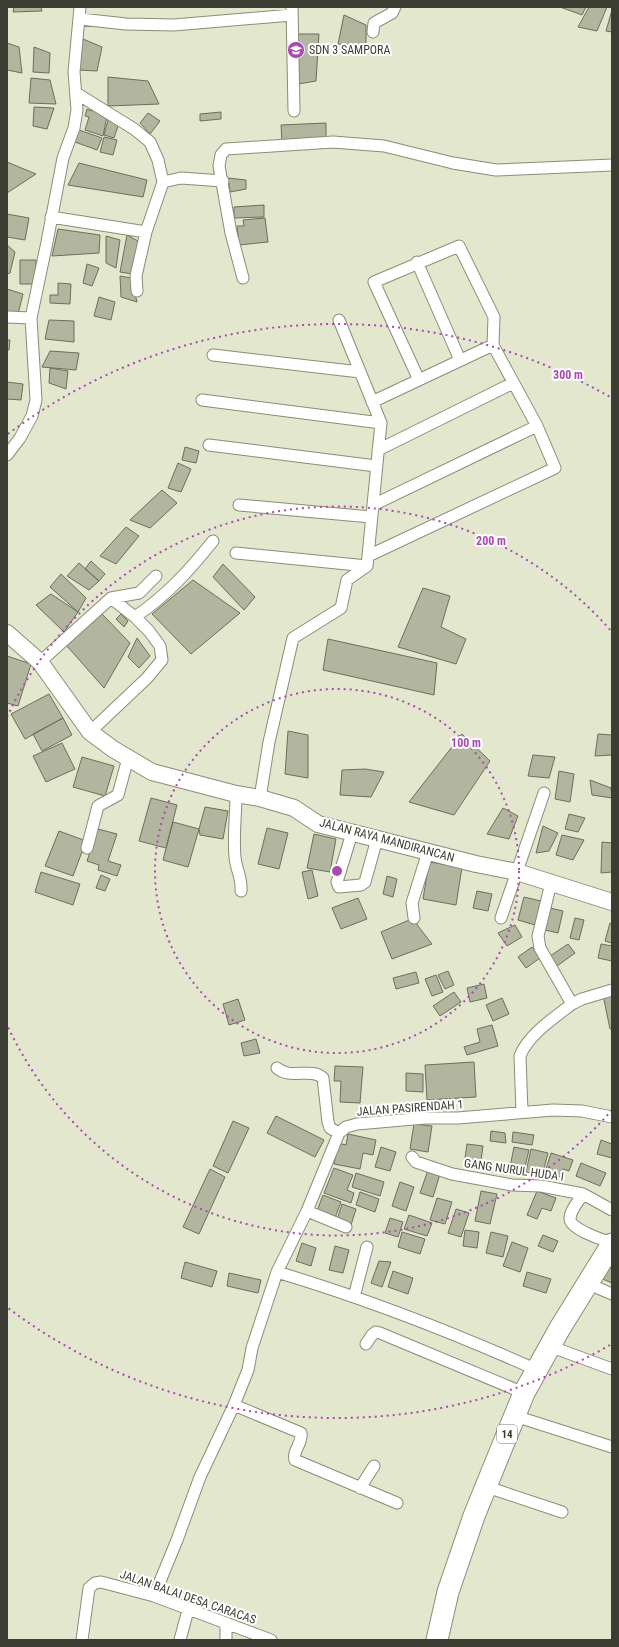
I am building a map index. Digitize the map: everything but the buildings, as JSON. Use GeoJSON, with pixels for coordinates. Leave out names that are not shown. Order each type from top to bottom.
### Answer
{"type":"FeatureCollection","features":[{"type":"Feature","properties":{"kind":"highway","name":"14"},"geometry":{"type":"LineString","coordinates":[[437,1640],[448,1592],[474,1516],[487,1487],[524,1392],[549,1346],[612,1244]]}},
{"type":"Feature","properties":{"kind":"street"},"geometry":{"type":"LineString","coordinates":[[7,455],[20,438],[32,416],[36,400],[31,318],[63,158],[74,128],[77,110],[74,72],[80,7]]}},
{"type":"Feature","properties":{"kind":"street"},"geometry":{"type":"LineString","coordinates":[[373,32],[374,22],[392,13],[395,7]]}},
{"type":"Feature","properties":{"kind":"street"},"geometry":{"type":"LineString","coordinates":[[80,19],[126,24],[174,25],[292,11],[294,111]]}},
{"type":"Feature","properties":{"kind":"street"},"geometry":{"type":"LineString","coordinates":[[76,93],[134,129],[150,142],[158,160],[163,182],[146,232],[136,276],[137,290]]}},
{"type":"Feature","properties":{"kind":"street"},"geometry":{"type":"LineString","coordinates":[[243,278],[231,234],[223,181],[219,166],[221,155],[226,150],[332,142],[384,146],[453,163],[496,170],[612,165]]}},
{"type":"Feature","properties":{"kind":"street"},"geometry":{"type":"LineString","coordinates":[[163,182],[182,178],[223,181]]}},
{"type":"Feature","properties":{"kind":"street"},"geometry":{"type":"LineString","coordinates":[[51,217],[146,232]]}},
{"type":"Feature","properties":{"kind":"street"},"geometry":{"type":"LineString","coordinates":[[260,798],[269,742],[293,638],[341,608],[347,580],[367,561],[555,468],[537,426],[493,345],[494,317],[459,246],[417,262],[374,282],[419,380]]}},
{"type":"Feature","properties":{"kind":"street"},"geometry":{"type":"LineString","coordinates":[[417,262],[460,360]]}},
{"type":"Feature","properties":{"kind":"street"},"geometry":{"type":"LineString","coordinates":[[7,317],[31,318]]}},
{"type":"Feature","properties":{"kind":"street"},"geometry":{"type":"LineString","coordinates":[[339,320],[381,423],[367,561]]}},
{"type":"Feature","properties":{"kind":"street"},"geometry":{"type":"LineString","coordinates":[[372,402],[493,345]]}},
{"type":"Feature","properties":{"kind":"street"},"geometry":{"type":"LineString","coordinates":[[213,355],[360,372]]}},
{"type":"Feature","properties":{"kind":"street"},"geometry":{"type":"LineString","coordinates":[[378,450],[513,383]]}},
{"type":"Feature","properties":{"kind":"street"},"geometry":{"type":"LineString","coordinates":[[202,400],[381,423]]}},
{"type":"Feature","properties":{"kind":"street"},"geometry":{"type":"LineString","coordinates":[[373,504],[537,426]]}},
{"type":"Feature","properties":{"kind":"street"},"geometry":{"type":"LineString","coordinates":[[209,445],[376,466]]}},
{"type":"Feature","properties":{"kind":"street"},"geometry":{"type":"LineString","coordinates":[[239,505],[371,517]]}},
{"type":"Feature","properties":{"kind":"street"},"geometry":{"type":"LineString","coordinates":[[135,617],[158,601],[186,574],[213,541]]}},
{"type":"Feature","properties":{"kind":"street"},"geometry":{"type":"LineString","coordinates":[[236,553],[367,561]]}},
{"type":"Feature","properties":{"kind":"street"},"geometry":{"type":"LineString","coordinates":[[40,662],[111,598],[139,593],[156,576]]}},
{"type":"Feature","properties":{"kind":"street"},"geometry":{"type":"LineString","coordinates":[[90,732],[147,678],[162,660],[160,646],[149,631],[135,617],[111,598]]}},
{"type":"Feature","properties":{"kind":"street","name":"JALAN RAYA MANDIRANCAN"},"geometry":{"type":"LineString","coordinates":[[7,633],[40,662],[90,732],[128,758],[152,772],[236,794],[260,798],[294,808],[318,824],[428,852],[517,872],[612,902]]}},
{"type":"Feature","properties":{"kind":"street"},"geometry":{"type":"LineString","coordinates":[[87,848],[98,806],[118,795],[128,758]]}},
{"type":"Feature","properties":{"kind":"street"},"geometry":{"type":"LineString","coordinates":[[501,918],[544,793]]}},
{"type":"Feature","properties":{"kind":"street"},"geometry":{"type":"LineString","coordinates":[[236,794],[235,858],[239,875],[242,880],[241,891]]}},
{"type":"Feature","properties":{"kind":"street"},"geometry":{"type":"LineString","coordinates":[[352,833],[337,882],[339,887],[361,885],[365,882],[377,839]]}},
{"type":"Feature","properties":{"kind":"street"},"geometry":{"type":"LineString","coordinates":[[414,918],[412,903],[428,852]]}},
{"type":"Feature","properties":{"kind":"street"},"geometry":{"type":"LineString","coordinates":[[551,883],[538,936],[538,942],[572,1004]]}},
{"type":"Feature","properties":{"kind":"street"},"geometry":{"type":"LineString","coordinates":[[522,1112],[520,1056],[523,1048],[550,1020],[572,1004],[582,999],[612,990]]}},
{"type":"Feature","properties":{"kind":"street"},"geometry":{"type":"LineString","coordinates":[[154,1596],[177,1540],[200,1477],[234,1405],[248,1370],[252,1348],[277,1272],[307,1211],[339,1133],[330,1128],[328,1122],[324,1078],[317,1074],[294,1074],[281,1072],[277,1068]]}},
{"type":"Feature","properties":{"kind":"street","name":"JALAN PASIRENDAH 1"},"geometry":{"type":"LineString","coordinates":[[339,1133],[346,1126],[357,1124],[425,1118],[458,1118],[553,1110],[582,1111],[612,1117]]}},
{"type":"Feature","properties":{"kind":"street","name":"GANG NURUL HUDA I"},"geometry":{"type":"LineString","coordinates":[[412,1157],[416,1162],[452,1174],[512,1185],[541,1186],[584,1194],[612,1210]]}},
{"type":"Feature","properties":{"kind":"street"},"geometry":{"type":"LineString","coordinates":[[584,1194],[572,1211],[570,1219],[571,1223],[577,1228],[612,1244]]}},
{"type":"Feature","properties":{"kind":"street"},"geometry":{"type":"LineString","coordinates":[[307,1211],[346,1227]]}},
{"type":"Feature","properties":{"kind":"street"},"geometry":{"type":"LineString","coordinates":[[354,1297],[367,1247]]}},
{"type":"Feature","properties":{"kind":"street"},"geometry":{"type":"LineString","coordinates":[[277,1272],[396,1311],[464,1337],[537,1370]]}},
{"type":"Feature","properties":{"kind":"street"},"geometry":{"type":"LineString","coordinates":[[586,1284],[612,1294]]}},
{"type":"Feature","properties":{"kind":"street"},"geometry":{"type":"LineString","coordinates":[[366,1344],[372,1335],[376,1332],[380,1333],[524,1392]]}},
{"type":"Feature","properties":{"kind":"street"},"geometry":{"type":"LineString","coordinates":[[549,1346],[612,1369]]}},
{"type":"Feature","properties":{"kind":"street"},"geometry":{"type":"LineString","coordinates":[[234,1405],[301,1433],[302,1439],[294,1456],[295,1460],[397,1503]]}},
{"type":"Feature","properties":{"kind":"street"},"geometry":{"type":"LineString","coordinates":[[515,1416],[612,1447]]}},
{"type":"Feature","properties":{"kind":"street"},"geometry":{"type":"LineString","coordinates":[[360,1488],[374,1466]]}},
{"type":"Feature","properties":{"kind":"street"},"geometry":{"type":"LineString","coordinates":[[487,1487],[562,1512]]}},
{"type":"Feature","properties":{"kind":"street","name":"JALAN BALAI DESA CARACAS"},"geometry":{"type":"LineString","coordinates":[[82,1640],[90,1588],[95,1583],[100,1582],[115,1584],[154,1596],[271,1640]]}},
{"type":"Feature","properties":{"kind":"street"},"geometry":{"type":"LineString","coordinates":[[180,1640],[188,1610]]}},
{"type":"Feature","properties":{"kind":"street"},"geometry":{"type":"LineString","coordinates":[[226,1623],[226,1640]]}},
{"type":"Feature","properties":{"kind":"place","name":"SDN 3 SAMPORA"},"geometry":{"type":"Point","coordinates":[296,50]}}]}
